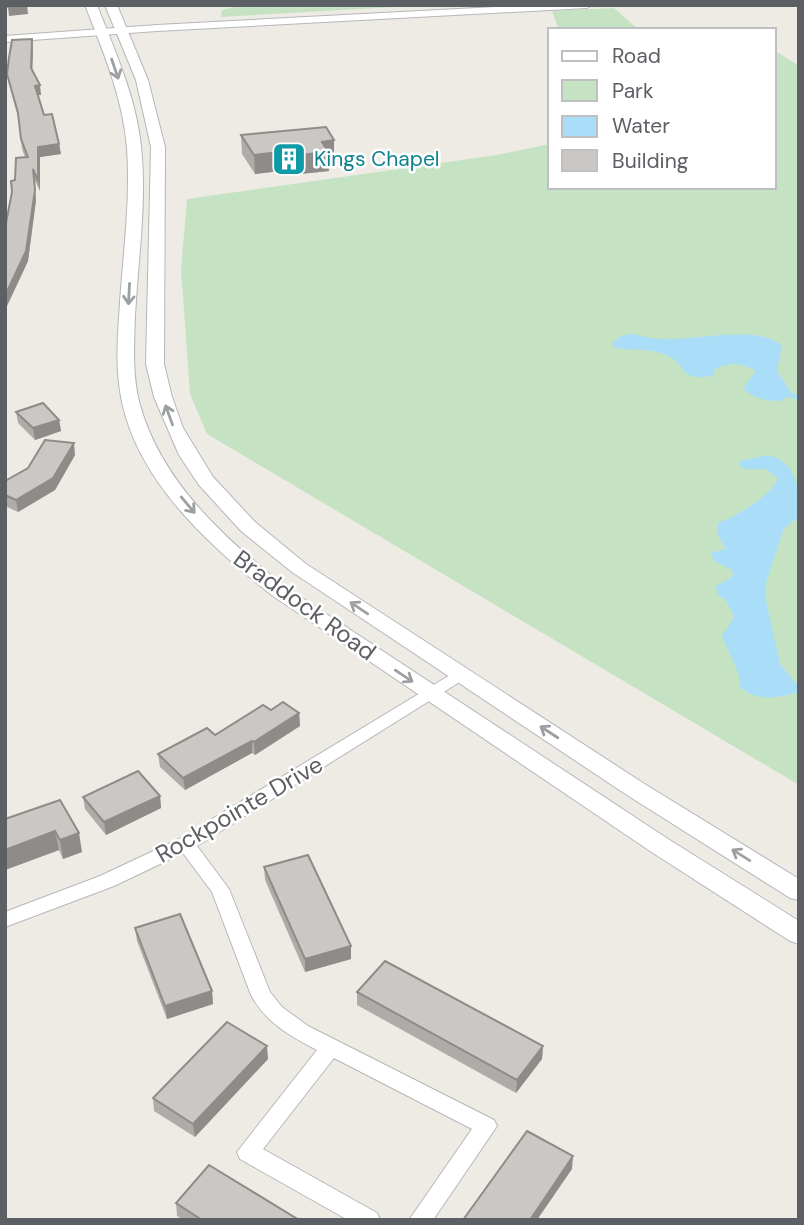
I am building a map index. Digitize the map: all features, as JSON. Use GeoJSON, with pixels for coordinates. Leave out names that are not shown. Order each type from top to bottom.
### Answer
{"type":"FeatureCollection","features":[{"type":"Feature","properties":{"kind":"main road","name":"Braddock Road"},"geometry":{"type":"LineString","coordinates":[[91,5],[111,31],[151,109],[158,147],[155,364],[159,387],[175,433],[213,492],[257,537],[299,568],[635,789],[799,891]]}},
{"type":"Feature","properties":{"kind":"main road","name":"Braddock Road"},"geometry":{"type":"LineString","coordinates":[[111,5],[111,31],[135,150],[126,373],[143,436],[184,502],[244,565],[280,592],[799,934]]}},
{"type":"Feature","properties":{"kind":"street"},"geometry":{"type":"LineString","coordinates":[[5,39],[587,5]]}},
{"type":"Feature","properties":{"kind":"street","name":"Rockpointe Drive"},"geometry":{"type":"LineString","coordinates":[[5,920],[107,881],[186,844],[460,674]]}},
{"type":"Feature","properties":{"kind":"street"},"geometry":{"type":"LineString","coordinates":[[186,844],[220,889],[261,995],[270,1011],[289,1027],[486,1126],[420,1220]]}},
{"type":"Feature","properties":{"kind":"street"},"geometry":{"type":"LineString","coordinates":[[331,1047],[248,1152],[369,1220]]}},
{"type":"Feature","properties":{"kind":"green space"},"geometry":{"type":"Polygon","coordinates":[[[243,5],[430,5],[221,17],[222,10],[243,5]]]}},
{"type":"Feature","properties":{"kind":"green space"},"geometry":{"type":"Polygon","coordinates":[[[614,8],[637,28],[558,28],[552,11],[614,8]]]}},
{"type":"Feature","properties":{"kind":"green space"},"geometry":{"type":"Polygon","coordinates":[[[776,51],[799,66],[799,785],[207,434],[190,394],[181,269],[187,199],[497,155],[548,144],[548,189],[776,189],[776,51]]]}},
{"type":"Feature","properties":{"kind":"water"},"geometry":{"type":"Polygon","coordinates":[[[633,334],[661,339],[740,334],[770,339],[782,345],[777,371],[791,392],[782,401],[761,399],[743,388],[756,371],[745,366],[725,365],[714,370],[714,375],[694,376],[661,353],[615,348],[612,343],[621,336],[633,334]]]}},
{"type":"Feature","properties":{"kind":"water"},"geometry":{"type":"Polygon","coordinates":[[[768,455],[786,464],[795,479],[799,497],[799,517],[784,528],[766,583],[765,596],[780,664],[799,687],[799,692],[760,697],[740,687],[739,675],[722,636],[734,617],[727,602],[717,594],[716,586],[733,576],[732,570],[715,561],[710,553],[726,549],[718,536],[717,523],[752,505],[768,492],[778,478],[766,469],[745,469],[740,466],[740,461],[768,455]]]}},
{"type":"Feature","properties":{"kind":"building"},"geometry":{"type":"Polygon","coordinates":[[[32,39],[31,68],[40,85],[35,86],[44,115],[52,114],[59,144],[38,147],[38,181],[33,169],[35,190],[26,251],[5,296],[5,228],[12,192],[11,181],[15,180],[16,158],[28,157],[21,139],[18,113],[7,74],[12,40],[32,39]]]}},
{"type":"Feature","properties":{"kind":"building"},"geometry":{"type":"Polygon","coordinates":[[[326,127],[334,140],[322,142],[328,152],[299,155],[296,150],[254,155],[241,135],[326,127]]]}},
{"type":"Feature","properties":{"kind":"building"},"geometry":{"type":"Polygon","coordinates":[[[43,403],[59,420],[33,428],[16,412],[43,403]]]}},
{"type":"Feature","properties":{"kind":"building"},"geometry":{"type":"Polygon","coordinates":[[[45,440],[74,443],[53,478],[16,500],[5,495],[5,481],[28,468],[45,440]]]}},
{"type":"Feature","properties":{"kind":"building"},"geometry":{"type":"Polygon","coordinates":[[[283,702],[299,713],[254,742],[183,778],[158,754],[207,728],[215,735],[263,705],[271,710],[283,702]]]}},
{"type":"Feature","properties":{"kind":"building"},"geometry":{"type":"Polygon","coordinates":[[[138,771],[160,796],[104,822],[83,797],[138,771]]]}},
{"type":"Feature","properties":{"kind":"building"},"geometry":{"type":"Polygon","coordinates":[[[60,800],[79,833],[60,840],[55,831],[5,850],[5,819],[60,800]]]}},
{"type":"Feature","properties":{"kind":"building"},"geometry":{"type":"Polygon","coordinates":[[[308,855],[351,946],[305,959],[264,867],[308,855]]]}},
{"type":"Feature","properties":{"kind":"building"},"geometry":{"type":"Polygon","coordinates":[[[180,914],[212,991],[165,1006],[135,928],[180,914]]]}},
{"type":"Feature","properties":{"kind":"building"},"geometry":{"type":"Polygon","coordinates":[[[385,961],[543,1046],[517,1080],[357,992],[385,961]]]}},
{"type":"Feature","properties":{"kind":"building"},"geometry":{"type":"Polygon","coordinates":[[[227,1022],[267,1046],[193,1124],[153,1098],[227,1022]]]}},
{"type":"Feature","properties":{"kind":"building"},"geometry":{"type":"Polygon","coordinates":[[[527,1131],[573,1156],[530,1220],[463,1220],[527,1131]]]}},
{"type":"Feature","properties":{"kind":"building"},"geometry":{"type":"Polygon","coordinates":[[[209,1165],[299,1220],[202,1220],[176,1203],[209,1165]]]}},
{"type":"Feature","properties":{"kind":"waterway"},"geometry":{"type":"LineString","coordinates":[[788,394],[799,398]]}},
{"type":"Feature","properties":{"kind":"place","name":"Kings Chapel"},"geometry":{"type":"Point","coordinates":[289,159]}}]}
